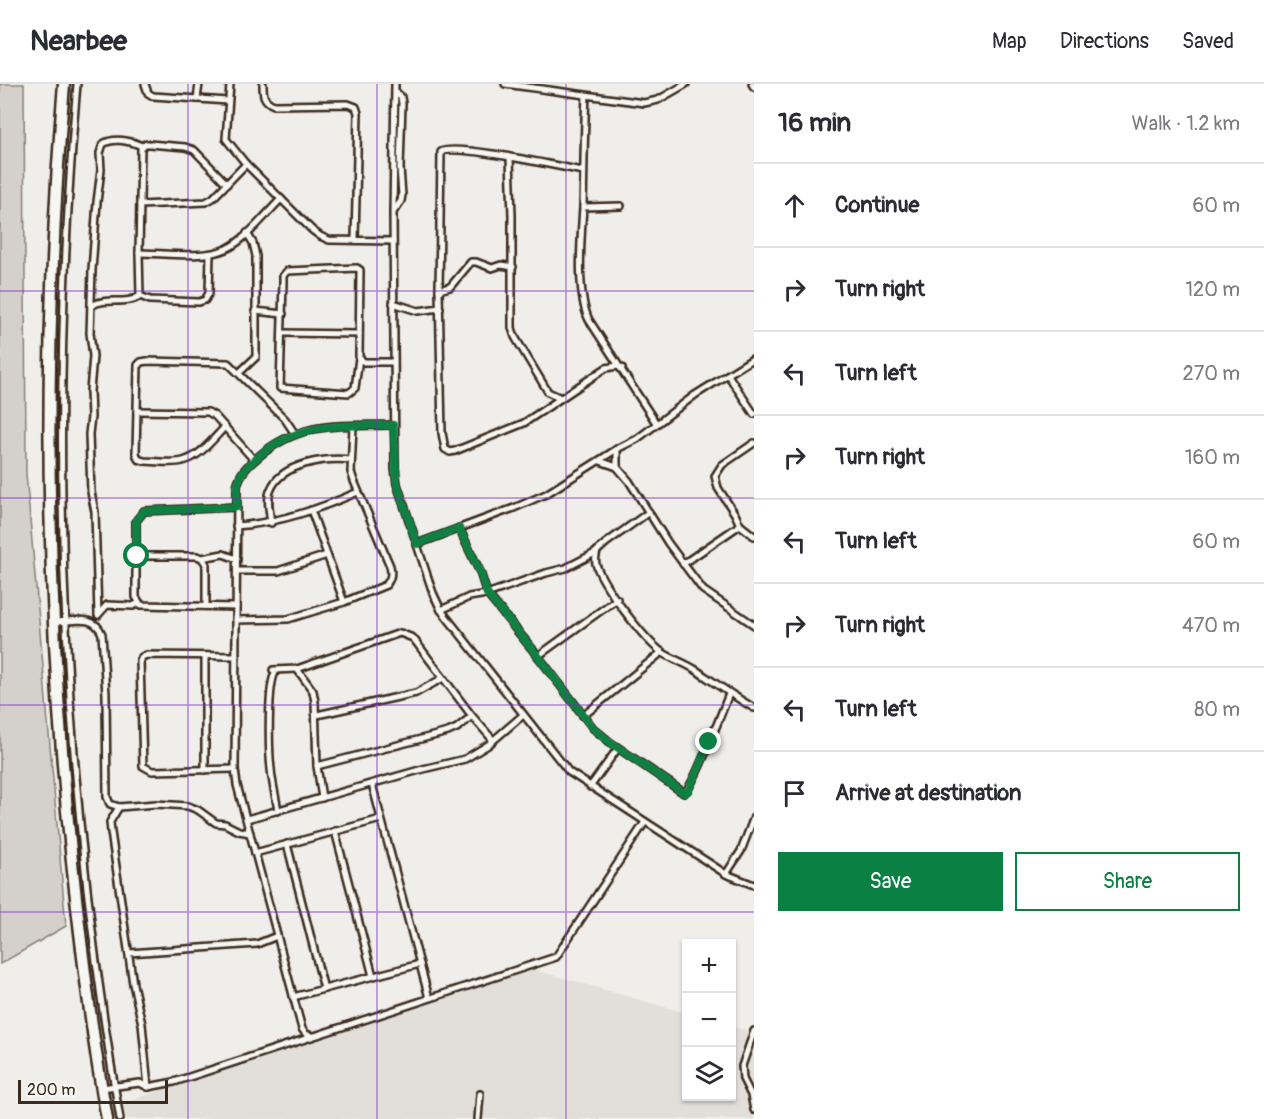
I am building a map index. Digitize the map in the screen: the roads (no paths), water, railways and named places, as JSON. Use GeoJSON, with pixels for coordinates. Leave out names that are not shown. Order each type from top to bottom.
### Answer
{"type":"FeatureCollection","features":[{"type":"Feature","properties":{"kind":"highway"},"geometry":{"type":"LineString","coordinates":[[64,84],[52,248],[49,412],[54,622],[70,841],[80,937],[107,1119]]}},
{"type":"Feature","properties":{"kind":"street"},"geometry":{"type":"LineString","coordinates":[[77,84],[65,252],[61,366],[66,622],[76,779],[86,886],[120,1119]]}},
{"type":"Feature","properties":{"kind":"street"},"geometry":{"type":"LineString","coordinates":[[145,84],[148,93],[153,96],[228,101]]}},
{"type":"Feature","properties":{"kind":"street"},"geometry":{"type":"LineString","coordinates":[[197,99],[199,84]]}},
{"type":"Feature","properties":{"kind":"street"},"geometry":{"type":"LineString","coordinates":[[230,84],[226,139],[246,164],[320,237],[329,240],[393,241]]}},
{"type":"Feature","properties":{"kind":"street"},"geometry":{"type":"LineString","coordinates":[[263,84],[263,96],[274,105],[348,104],[356,107],[358,113],[355,240]]}},
{"type":"Feature","properties":{"kind":"street"},"geometry":{"type":"LineString","coordinates":[[509,84],[644,103],[658,100],[686,84]]}},
{"type":"Feature","properties":{"kind":"street"},"geometry":{"type":"LineString","coordinates":[[547,91],[548,84]]}},
{"type":"Feature","properties":{"kind":"street"},"geometry":{"type":"LineString","coordinates":[[395,87],[393,425],[397,484],[441,610],[569,772],[726,873],[754,885]]}},
{"type":"Feature","properties":{"kind":"street"},"geometry":{"type":"LineString","coordinates":[[393,212],[401,201],[402,195],[400,168],[402,103],[395,87]]}},
{"type":"Feature","properties":{"kind":"street"},"geometry":{"type":"LineString","coordinates":[[586,96],[582,207],[581,293],[583,307],[589,320],[656,423]]}},
{"type":"Feature","properties":{"kind":"street"},"geometry":{"type":"LineString","coordinates":[[394,133],[402,134]]}},
{"type":"Feature","properties":{"kind":"street"},"geometry":{"type":"LineString","coordinates":[[98,615],[95,512],[91,492],[89,443],[93,356],[90,333],[91,306],[101,171],[100,153],[103,144],[108,140],[133,142],[142,146],[149,144],[185,147],[194,150],[227,184]]}},
{"type":"Feature","properties":{"kind":"street"},"geometry":{"type":"LineString","coordinates":[[140,296],[140,151],[142,146]]}},
{"type":"Feature","properties":{"kind":"street"},"geometry":{"type":"LineString","coordinates":[[584,171],[446,149],[441,152],[439,290],[442,433],[445,449],[450,452],[466,448],[524,423],[606,368],[612,366],[622,368]]}},
{"type":"Feature","properties":{"kind":"street"},"geometry":{"type":"LineString","coordinates":[[510,158],[512,319],[515,337],[548,392],[561,398]]}},
{"type":"Feature","properties":{"kind":"street"},"geometry":{"type":"LineString","coordinates":[[141,205],[206,202],[213,198],[246,164]]}},
{"type":"Feature","properties":{"kind":"street"},"geometry":{"type":"LineString","coordinates":[[139,253],[210,254],[231,247],[281,199]]}},
{"type":"Feature","properties":{"kind":"street"},"geometry":{"type":"LineString","coordinates":[[582,207],[621,206]]}},
{"type":"Feature","properties":{"kind":"street"},"geometry":{"type":"LineString","coordinates":[[240,372],[256,357],[256,256],[253,243],[247,233]]}},
{"type":"Feature","properties":{"kind":"street"},"geometry":{"type":"LineString","coordinates":[[140,296],[150,300],[199,302],[206,300],[209,293],[210,254]]}},
{"type":"Feature","properties":{"kind":"street"},"geometry":{"type":"LineString","coordinates":[[439,290],[450,287],[471,262],[492,268],[501,265],[513,267]]}},
{"type":"Feature","properties":{"kind":"street"},"geometry":{"type":"LineString","coordinates":[[357,268],[361,273],[359,358],[353,391],[350,393],[283,389],[279,385],[282,333],[283,276],[287,271],[357,268]]}},
{"type":"Feature","properties":{"kind":"street"},"geometry":{"type":"LineString","coordinates":[[91,306],[97,302],[133,301],[140,296]]}},
{"type":"Feature","properties":{"kind":"street"},"geometry":{"type":"LineString","coordinates":[[393,303],[418,312],[440,308]]}},
{"type":"Feature","properties":{"kind":"street"},"geometry":{"type":"LineString","coordinates":[[255,311],[283,314]]}},
{"type":"Feature","properties":{"kind":"street"},"geometry":{"type":"LineString","coordinates":[[282,333],[359,334]]}},
{"type":"Feature","properties":{"kind":"street"},"geometry":{"type":"LineString","coordinates":[[606,368],[611,353]]}},
{"type":"Feature","properties":{"kind":"street"},"geometry":{"type":"LineString","coordinates":[[359,358],[364,362],[393,362]]}},
{"type":"Feature","properties":{"kind":"street"},"geometry":{"type":"LineString","coordinates":[[417,544],[534,500],[637,439],[695,395],[754,358]]}},
{"type":"Feature","properties":{"kind":"street"},"geometry":{"type":"LineString","coordinates":[[225,427],[199,453],[182,462],[138,459],[136,453],[137,370],[141,362],[228,363],[240,372],[285,419],[295,434]]}},
{"type":"Feature","properties":{"kind":"street"},"geometry":{"type":"LineString","coordinates":[[728,375],[754,414]]}},
{"type":"Feature","properties":{"kind":"street"},"geometry":{"type":"LineString","coordinates":[[546,409],[548,392]]}},
{"type":"Feature","properties":{"kind":"street"},"geometry":{"type":"LineString","coordinates":[[137,411],[201,410],[215,416],[254,460]]}},
{"type":"Feature","properties":{"kind":"street"},"geometry":{"type":"LineString","coordinates":[[312,1036],[306,1034],[302,1029],[237,785],[235,769],[237,486],[240,476],[254,460],[272,445],[295,434],[333,425],[393,425]]}},
{"type":"Feature","properties":{"kind":"street"},"geometry":{"type":"LineString","coordinates":[[236,620],[288,620],[344,602],[386,585],[390,580],[392,573],[351,472],[353,426]]}},
{"type":"Feature","properties":{"kind":"street"},"geometry":{"type":"LineString","coordinates":[[754,443],[722,465],[715,476],[718,488],[740,525],[754,536]]}},
{"type":"Feature","properties":{"kind":"street"},"geometry":{"type":"LineString","coordinates":[[617,449],[617,467]]}},
{"type":"Feature","properties":{"kind":"street"},"geometry":{"type":"LineString","coordinates":[[271,523],[269,498],[271,489],[282,475],[318,460],[329,458],[351,460]]}},
{"type":"Feature","properties":{"kind":"street"},"geometry":{"type":"LineString","coordinates":[[600,461],[617,467],[683,564],[707,594],[754,626]]}},
{"type":"Feature","properties":{"kind":"street"},"geometry":{"type":"LineString","coordinates":[[236,526],[271,523],[358,492]]}},
{"type":"Feature","properties":{"kind":"street"},"geometry":{"type":"LineString","coordinates":[[236,607],[144,606],[139,603],[136,597],[136,521],[144,511],[237,507]]}},
{"type":"Feature","properties":{"kind":"street"},"geometry":{"type":"LineString","coordinates":[[311,510],[344,602]]}},
{"type":"Feature","properties":{"kind":"street"},"geometry":{"type":"LineString","coordinates":[[441,610],[469,597],[487,594],[566,568],[584,559],[649,512]]}},
{"type":"Feature","properties":{"kind":"street"},"geometry":{"type":"LineString","coordinates":[[683,564],[740,525]]}},
{"type":"Feature","properties":{"kind":"street"},"geometry":{"type":"LineString","coordinates":[[459,528],[480,572],[487,594],[583,716],[603,737],[684,793],[689,790],[729,694]]}},
{"type":"Feature","properties":{"kind":"street"},"geometry":{"type":"LineString","coordinates":[[597,550],[596,563],[635,625],[662,652],[694,669],[729,694],[754,708]]}},
{"type":"Feature","properties":{"kind":"street"},"geometry":{"type":"LineString","coordinates":[[137,556],[197,556],[202,558],[223,554],[237,559]]}},
{"type":"Feature","properties":{"kind":"street"},"geometry":{"type":"LineString","coordinates":[[237,571],[278,572],[327,555]]}},
{"type":"Feature","properties":{"kind":"street"},"geometry":{"type":"LineString","coordinates":[[202,558],[206,564],[206,606]]}},
{"type":"Feature","properties":{"kind":"street"},"geometry":{"type":"LineString","coordinates":[[584,559],[596,563]]}},
{"type":"Feature","properties":{"kind":"street"},"geometry":{"type":"LineString","coordinates":[[538,656],[617,599]]}},
{"type":"Feature","properties":{"kind":"street"},"geometry":{"type":"LineString","coordinates":[[93,622],[107,605],[133,606],[139,603]]}},
{"type":"Feature","properties":{"kind":"street"},"geometry":{"type":"LineString","coordinates":[[54,622],[88,620],[93,622],[100,630],[103,642],[110,822],[142,1024],[148,1087]]}},
{"type":"Feature","properties":{"kind":"street"},"geometry":{"type":"LineString","coordinates":[[278,811],[270,760],[271,689],[273,675],[276,671],[273,670],[297,669],[400,633],[413,638],[493,740]]}},
{"type":"Feature","properties":{"kind":"street"},"geometry":{"type":"LineString","coordinates":[[583,716],[662,652]]}},
{"type":"Feature","properties":{"kind":"street"},"geometry":{"type":"LineString","coordinates":[[235,769],[152,771],[143,766],[140,661],[141,657],[147,655],[236,656]]}},
{"type":"Feature","properties":{"kind":"street"},"geometry":{"type":"LineString","coordinates":[[205,656],[205,770]]}},
{"type":"Feature","properties":{"kind":"street"},"geometry":{"type":"LineString","coordinates":[[297,669],[313,691],[317,766],[322,798]]}},
{"type":"Feature","properties":{"kind":"street"},"geometry":{"type":"LineString","coordinates":[[316,715],[416,693],[443,678]]}},
{"type":"Feature","properties":{"kind":"street"},"geometry":{"type":"LineString","coordinates":[[247,819],[465,759],[523,715]]}},
{"type":"Feature","properties":{"kind":"street"},"geometry":{"type":"LineString","coordinates":[[317,766],[448,732],[472,716]]}},
{"type":"Feature","properties":{"kind":"street"},"geometry":{"type":"LineString","coordinates":[[590,787],[618,748]]}},
{"type":"Feature","properties":{"kind":"street"},"geometry":{"type":"LineString","coordinates":[[372,784],[429,998]]}},
{"type":"Feature","properties":{"kind":"street"},"geometry":{"type":"LineString","coordinates":[[108,801],[119,807],[156,804],[188,806],[216,823],[250,833]]}},
{"type":"Feature","properties":{"kind":"street"},"geometry":{"type":"LineString","coordinates":[[110,822],[119,807]]}},
{"type":"Feature","properties":{"kind":"street"},"geometry":{"type":"LineString","coordinates":[[726,873],[752,830],[754,816]]}},
{"type":"Feature","properties":{"kind":"street"},"geometry":{"type":"LineString","coordinates":[[255,853],[381,819]]}},
{"type":"Feature","properties":{"kind":"street"},"geometry":{"type":"LineString","coordinates":[[101,1088],[140,1083],[148,1087],[174,1082],[556,957],[645,822]]}},
{"type":"Feature","properties":{"kind":"street"},"geometry":{"type":"LineString","coordinates":[[335,831],[373,976]]}},
{"type":"Feature","properties":{"kind":"street"},"geometry":{"type":"LineString","coordinates":[[287,844],[324,989]]}},
{"type":"Feature","properties":{"kind":"street"},"geometry":{"type":"LineString","coordinates":[[129,953],[256,944],[277,936]]}},
{"type":"Feature","properties":{"kind":"street"},"geometry":{"type":"LineString","coordinates":[[293,997],[420,964]]}},
{"type":"Feature","properties":{"kind":"street"},"geometry":{"type":"LineString","coordinates":[[754,1031],[742,1066],[743,1079],[751,1095],[754,1110]]}},
{"type":"Feature","properties":{"kind":"street"},"geometry":{"type":"LineString","coordinates":[[478,1119],[480,1094]]}}]}
